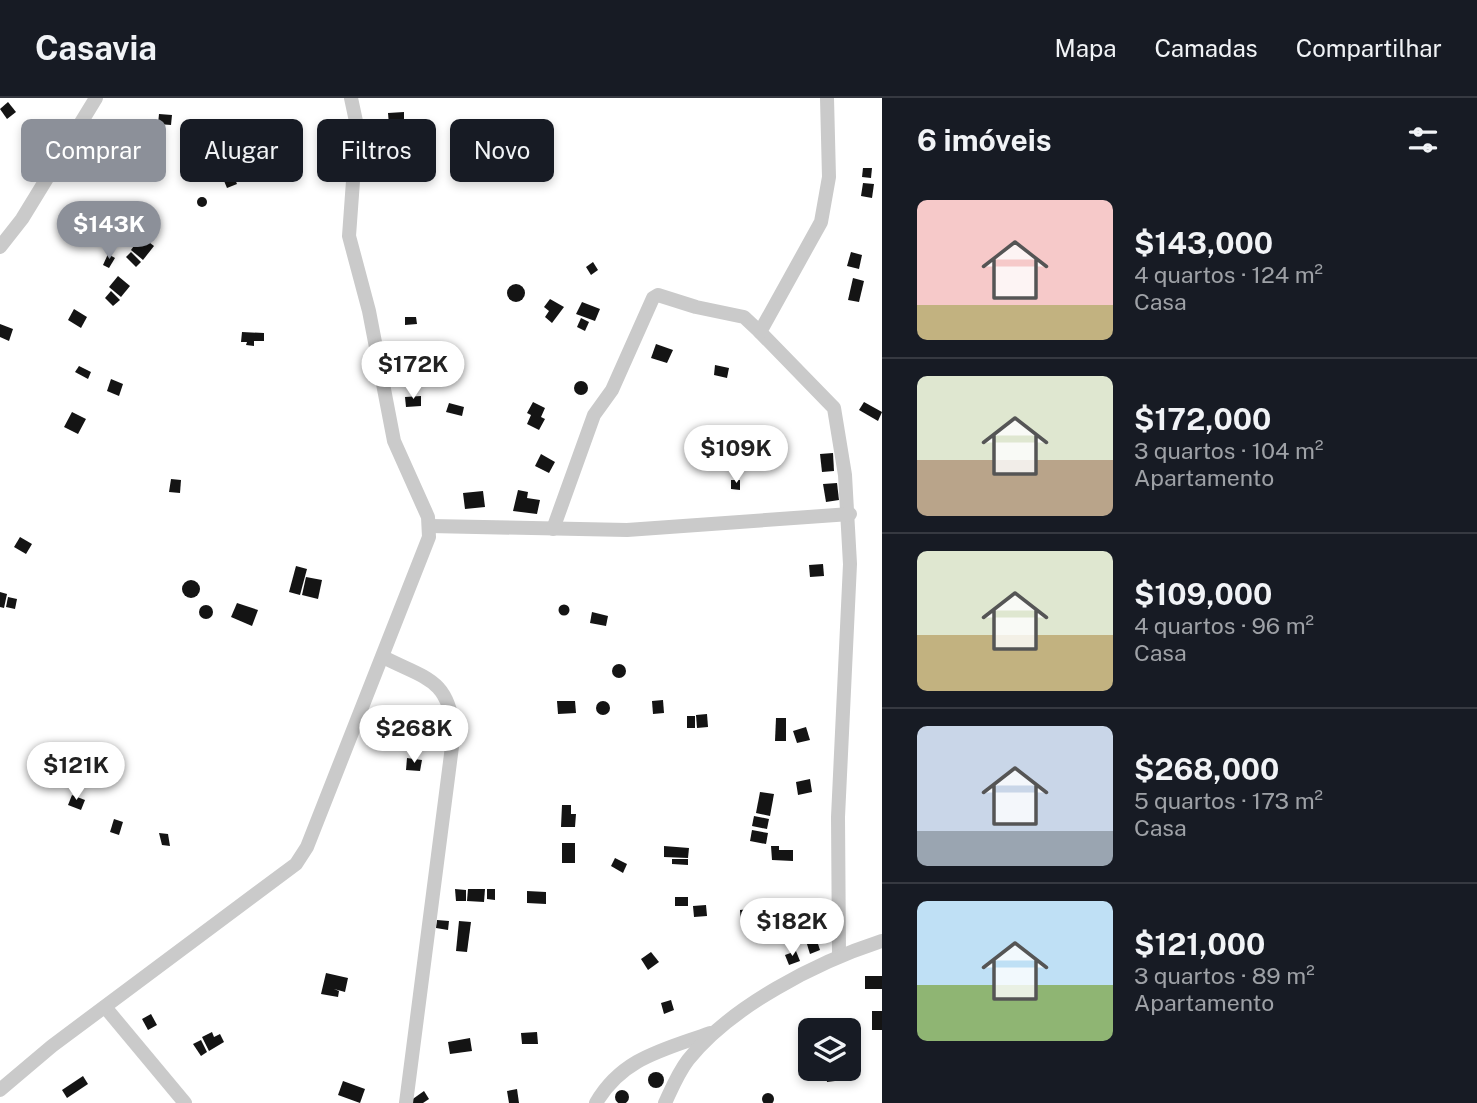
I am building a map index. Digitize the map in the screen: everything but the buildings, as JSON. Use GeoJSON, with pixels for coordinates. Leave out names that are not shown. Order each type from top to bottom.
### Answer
{"type":"FeatureCollection","features":[{"type":"Feature","properties":{"kind":"street"},"geometry":{"type":"LineString","coordinates":[[0,247],[22,219],[96,98]]}},
{"type":"Feature","properties":{"kind":"street"},"geometry":{"type":"LineString","coordinates":[[0,1090],[52,1045],[296,864],[307,847],[408,594],[430,526],[394,441],[369,311],[349,236],[357,126],[351,98]]}},
{"type":"Feature","properties":{"kind":"street"},"geometry":{"type":"LineString","coordinates":[[760,332],[821,222],[829,177],[827,98]]}},
{"type":"Feature","properties":{"kind":"street"},"geometry":{"type":"LineString","coordinates":[[553,529],[594,415],[612,390],[653,298],[658,295],[696,307],[744,317],[834,408],[850,514],[838,817],[839,955]]}},
{"type":"Feature","properties":{"kind":"street"},"geometry":{"type":"LineString","coordinates":[[430,526],[627,530],[850,514]]}},
{"type":"Feature","properties":{"kind":"street"},"geometry":{"type":"LineString","coordinates":[[383,657],[435,684],[448,698],[454,732],[406,1103]]}},
{"type":"Feature","properties":{"kind":"street"},"geometry":{"type":"LineString","coordinates":[[596,1103],[607,1083],[621,1070],[654,1053],[714,1031],[814,966],[882,940]]}},
{"type":"Feature","properties":{"kind":"street"},"geometry":{"type":"LineString","coordinates":[[105,1007],[185,1103]]}},
{"type":"Feature","properties":{"kind":"street"},"geometry":{"type":"LineString","coordinates":[[665,1103],[678,1074],[714,1031]]}}]}
